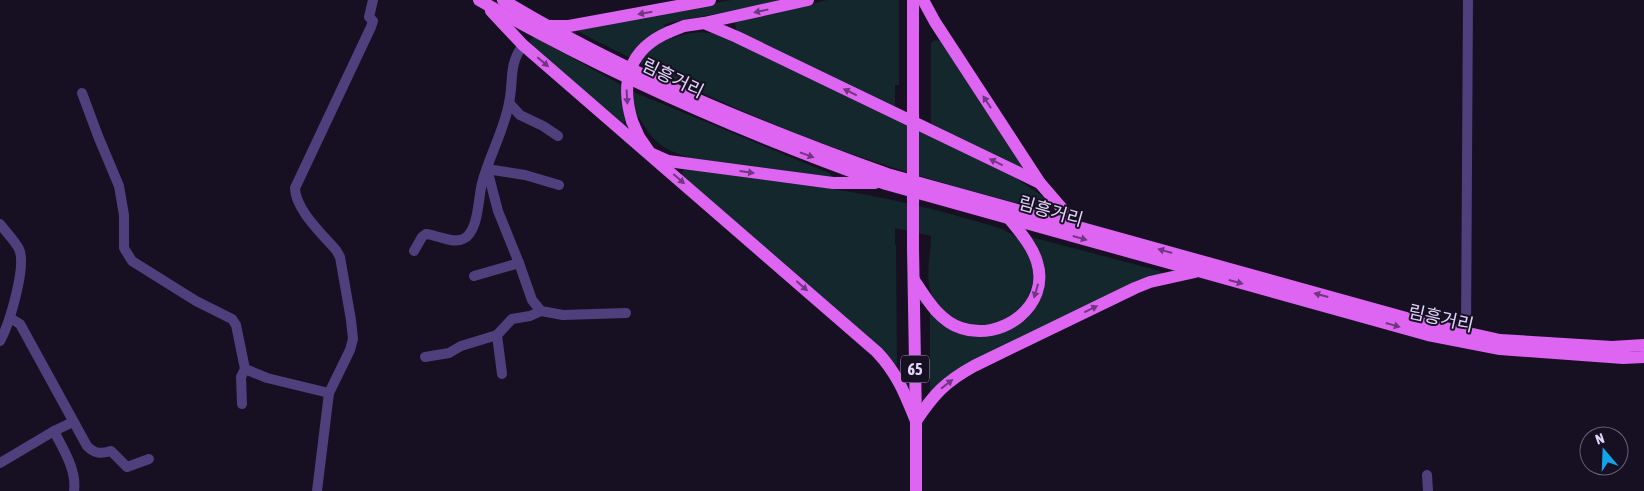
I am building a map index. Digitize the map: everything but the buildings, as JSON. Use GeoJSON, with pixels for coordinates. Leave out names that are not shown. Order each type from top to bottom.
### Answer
{"type":"FeatureCollection","features":[{"type":"Feature","properties":{"kind":"main road","name":"림흥거리"},"geometry":{"type":"LineString","coordinates":[[503,0],[546,26],[696,100],[805,144],[887,174],[1428,324],[1500,340],[1612,347],[1644,345]]}},
{"type":"Feature","properties":{"kind":"main road"},"geometry":{"type":"LineString","coordinates":[[546,26],[569,26],[710,0]]}},
{"type":"Feature","properties":{"kind":"main road"},"geometry":{"type":"LineString","coordinates":[[808,0],[684,26],[656,37],[639,53],[629,72],[626,94],[632,121],[650,153],[668,161],[833,183],[886,184]]}},
{"type":"Feature","properties":{"kind":"main road","name":"65"},"geometry":{"type":"LineString","coordinates":[[913,0],[913,248],[916,491]]}},
{"type":"Feature","properties":{"kind":"main road"},"geometry":{"type":"LineString","coordinates":[[923,0],[935,22],[1040,183],[1077,226]]}},
{"type":"Feature","properties":{"kind":"main road","name":"림흥거리"},"geometry":{"type":"LineString","coordinates":[[481,1],[540,34],[692,108],[804,154],[886,184],[1428,335],[1500,349],[1623,358],[1644,357]]}},
{"type":"Feature","properties":{"kind":"main road"},"geometry":{"type":"LineString","coordinates":[[481,1],[523,45],[650,153],[877,352],[889,364],[898,378],[916,421]]}},
{"type":"Feature","properties":{"kind":"main road"},"geometry":{"type":"LineString","coordinates":[[704,23],[737,37],[1040,183]]}},
{"type":"Feature","properties":{"kind":"main road"},"geometry":{"type":"LineString","coordinates":[[914,280],[937,312],[947,321],[961,328],[978,331],[996,329],[1011,323],[1022,315],[1032,303],[1039,278],[1038,264],[1033,252],[1008,217]]}},
{"type":"Feature","properties":{"kind":"main road"},"geometry":{"type":"LineString","coordinates":[[916,421],[938,391],[958,375],[974,366],[1135,288],[1158,280],[1198,272]]}},
{"type":"Feature","properties":{"kind":"street"},"geometry":{"type":"LineString","coordinates":[[317,491],[329,393],[350,350],[352,339],[351,320],[340,257],[302,209],[297,200],[295,188],[371,27],[373,21],[369,17],[373,0]]}},
{"type":"Feature","properties":{"kind":"street"},"geometry":{"type":"LineString","coordinates":[[1466,332],[1468,0]]}},
{"type":"Feature","properties":{"kind":"street"},"geometry":{"type":"LineString","coordinates":[[414,251],[422,237],[426,234],[458,240],[465,239],[474,228],[482,182],[509,103],[513,63],[523,45]]}},
{"type":"Feature","properties":{"kind":"street"},"geometry":{"type":"LineString","coordinates":[[82,94],[119,186],[124,215],[124,248],[127,254],[132,261],[196,301],[232,319],[238,331],[245,369],[241,377],[242,404]]}},
{"type":"Feature","properties":{"kind":"street"},"geometry":{"type":"LineString","coordinates":[[509,103],[520,115],[558,136]]}},
{"type":"Feature","properties":{"kind":"street"},"geometry":{"type":"LineString","coordinates":[[487,169],[525,175],[559,185]]}},
{"type":"Feature","properties":{"kind":"street"},"geometry":{"type":"LineString","coordinates":[[487,169],[498,211],[532,300],[541,311]]}},
{"type":"Feature","properties":{"kind":"street"},"geometry":{"type":"LineString","coordinates":[[0,224],[20,250],[21,261],[10,318],[0,340]]}},
{"type":"Feature","properties":{"kind":"street"},"geometry":{"type":"LineString","coordinates":[[474,276],[519,263]]}},
{"type":"Feature","properties":{"kind":"street"},"geometry":{"type":"LineString","coordinates":[[425,357],[449,353],[461,346],[498,335],[512,319],[530,316],[541,311],[562,315],[626,314]]}},
{"type":"Feature","properties":{"kind":"street"},"geometry":{"type":"LineString","coordinates":[[10,318],[20,324],[87,446],[93,452],[102,454],[111,451],[127,467],[149,459]]}},
{"type":"Feature","properties":{"kind":"street"},"geometry":{"type":"LineString","coordinates":[[498,335],[502,374]]}},
{"type":"Feature","properties":{"kind":"street"},"geometry":{"type":"LineString","coordinates":[[1623,358],[1644,362]]}},
{"type":"Feature","properties":{"kind":"street"},"geometry":{"type":"LineString","coordinates":[[245,369],[267,378],[329,393]]}},
{"type":"Feature","properties":{"kind":"street"},"geometry":{"type":"LineString","coordinates":[[0,463],[73,422]]}},
{"type":"Feature","properties":{"kind":"street"},"geometry":{"type":"LineString","coordinates":[[54,431],[72,469],[75,484],[74,491]]}},
{"type":"Feature","properties":{"kind":"street"},"geometry":{"type":"LineString","coordinates":[[1427,475],[1428,491]]}},
{"type":"Feature","properties":{"kind":"green space"},"geometry":{"type":"Polygon","coordinates":[[[731,0],[787,0],[668,23],[664,25],[670,39],[695,32],[721,35],[1007,172],[1042,196],[1045,200],[1044,207],[1039,209],[949,184],[824,144],[716,99],[645,66],[576,30],[731,0]]]}},
{"type":"Feature","properties":{"kind":"green space"},"geometry":{"type":"Polygon","coordinates":[[[827,0],[899,0],[899,85],[895,85],[895,110],[736,31],[735,22],[827,0]]]}},
{"type":"Feature","properties":{"kind":"green space"},"geometry":{"type":"Polygon","coordinates":[[[534,37],[636,93],[829,173],[833,177],[690,158],[666,148],[654,139],[639,117],[625,121],[624,124],[530,46],[530,40],[534,37]]]}},
{"type":"Feature","properties":{"kind":"green space"},"geometry":{"type":"Polygon","coordinates":[[[935,40],[941,41],[1023,167],[1020,168],[931,127],[931,43],[935,40]]]}},
{"type":"Feature","properties":{"kind":"green space"},"geometry":{"type":"Polygon","coordinates":[[[690,168],[869,195],[905,202],[999,228],[1015,236],[1029,256],[1033,272],[1032,287],[1026,302],[1016,313],[1003,322],[987,325],[957,321],[940,306],[931,292],[928,271],[931,236],[895,228],[897,366],[682,175],[683,170],[690,168]]]}},
{"type":"Feature","properties":{"kind":"green space"},"geometry":{"type":"Polygon","coordinates":[[[1031,237],[1160,271],[1163,274],[930,395],[930,310],[973,336],[1037,301],[1031,237]]]}}]}
